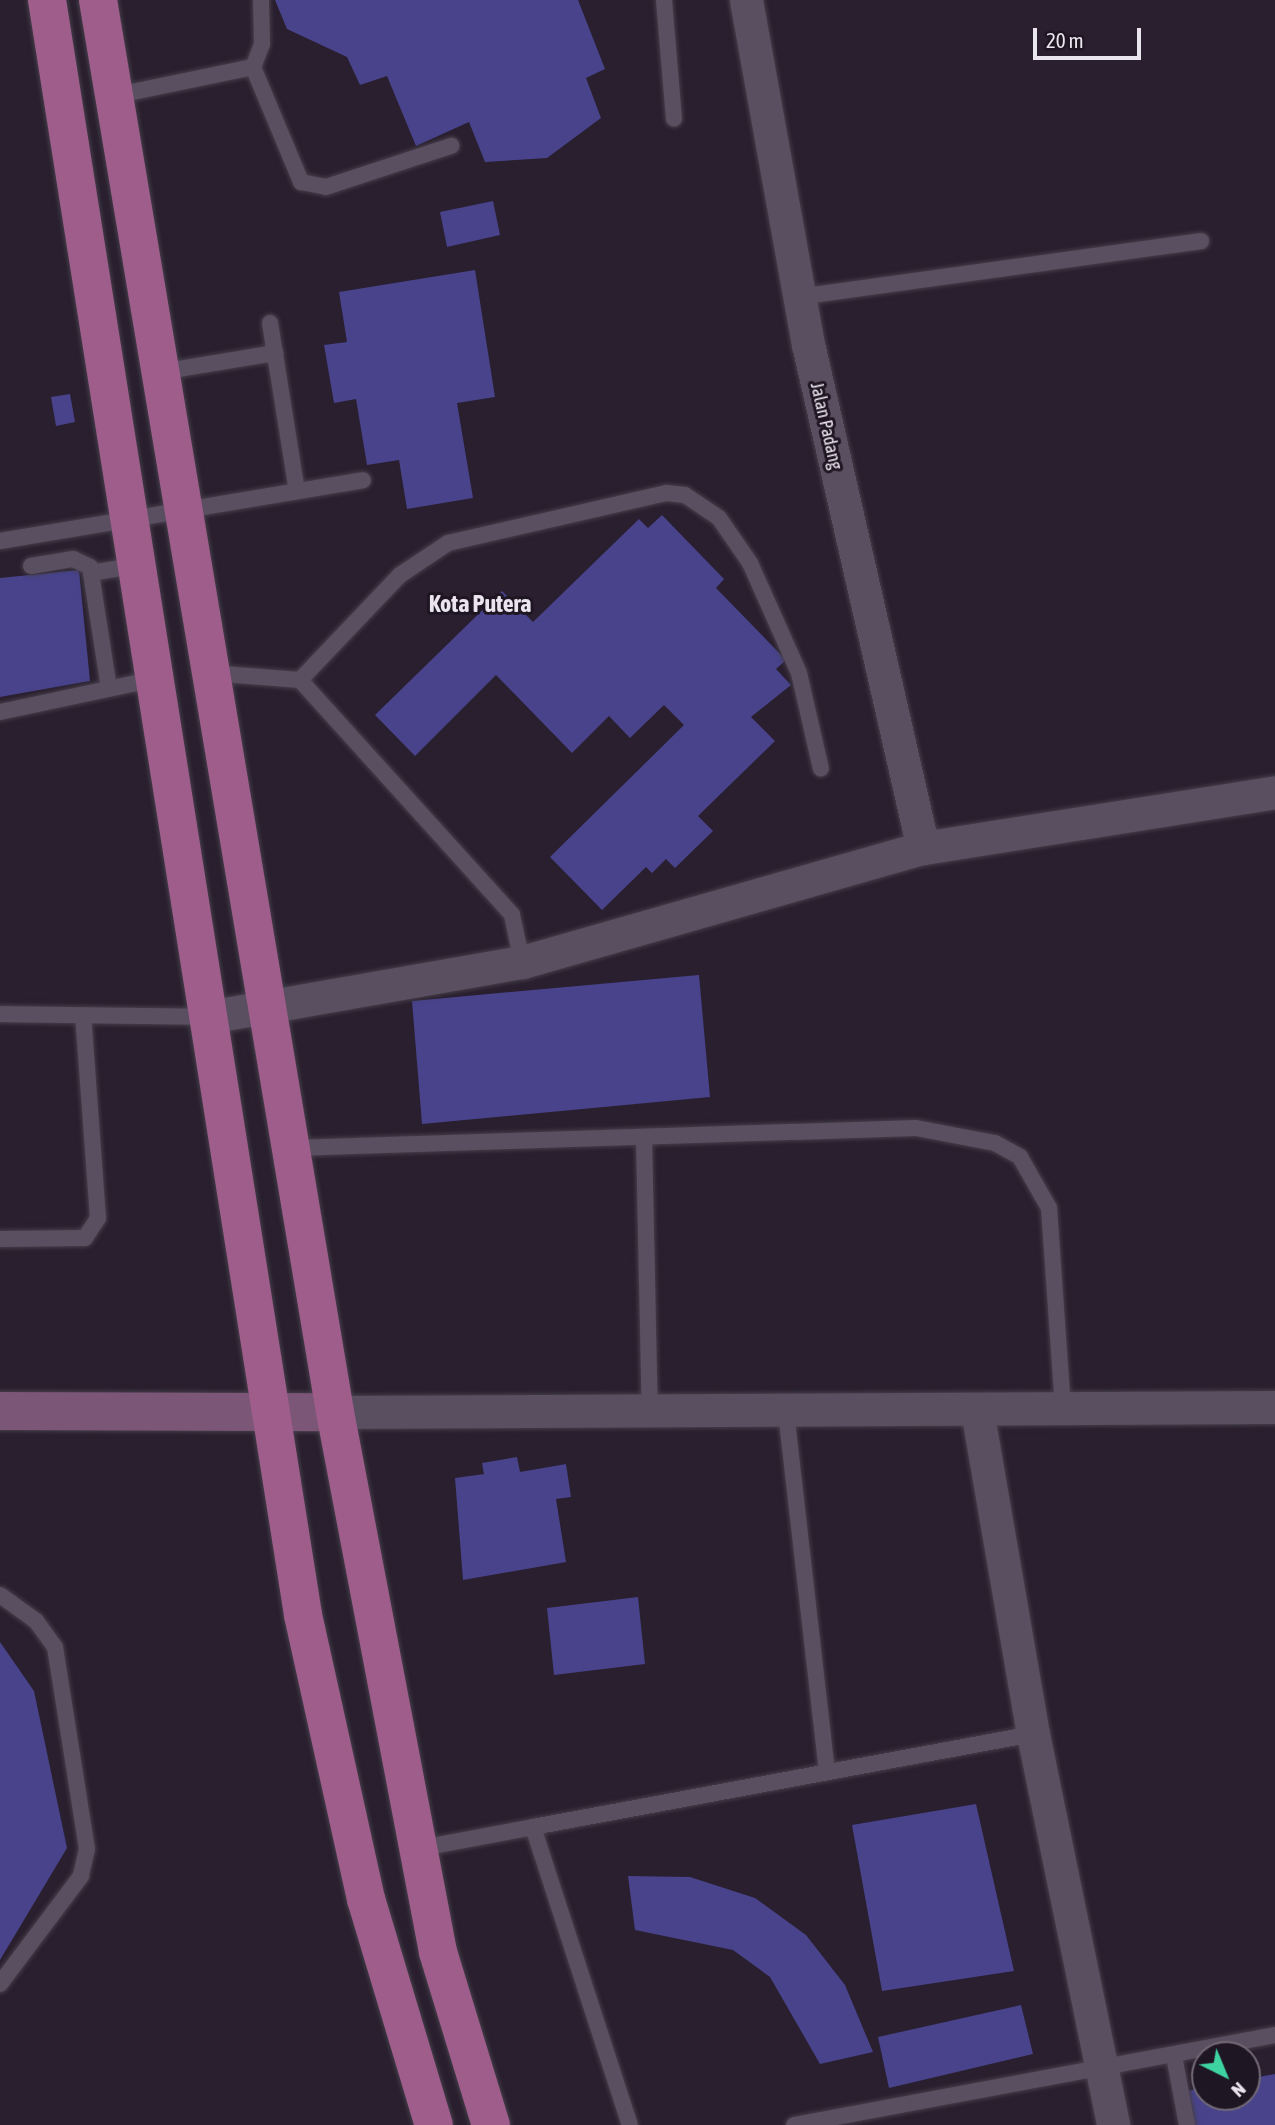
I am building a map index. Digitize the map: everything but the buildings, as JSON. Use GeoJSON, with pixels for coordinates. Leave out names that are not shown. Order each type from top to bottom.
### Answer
{"type":"FeatureCollection","features":[{"type":"Feature","properties":{"kind":"main road"},"geometry":{"type":"LineString","coordinates":[[47,0],[133,519],[268,1412],[303,1615],[366,1899],[434,2125]]}},
{"type":"Feature","properties":{"kind":"main road"},"geometry":{"type":"LineString","coordinates":[[98,0],[181,511],[293,1148],[335,1412],[416,1849],[438,1952],[491,2125]]}},
{"type":"Feature","properties":{"kind":"street","name":"Jalan Padang"},"geometry":{"type":"LineString","coordinates":[[746,0],[798,297],[923,848]]}},
{"type":"Feature","properties":{"kind":"street"},"geometry":{"type":"LineString","coordinates":[[209,1017],[522,962],[923,848],[1275,792]]}},
{"type":"Feature","properties":{"kind":"street"},"geometry":{"type":"LineString","coordinates":[[0,1411],[650,1413],[1275,1407]]}},
{"type":"Feature","properties":{"kind":"street"},"geometry":{"type":"LineString","coordinates":[[977,1410],[1033,1734],[1114,2125]]}},
{"type":"Feature","properties":{"kind":"lane"},"geometry":{"type":"LineString","coordinates":[[261,0],[262,44],[253,67],[293,171],[313,188],[451,146]]}},
{"type":"Feature","properties":{"kind":"lane"},"geometry":{"type":"LineString","coordinates":[[664,0],[674,119]]}},
{"type":"Feature","properties":{"kind":"lane"},"geometry":{"type":"LineString","coordinates":[[113,96],[253,67]]}},
{"type":"Feature","properties":{"kind":"lane"},"geometry":{"type":"LineString","coordinates":[[798,297],[1201,241]]}},
{"type":"Feature","properties":{"kind":"lane"},"geometry":{"type":"LineString","coordinates":[[270,323],[297,491]]}},
{"type":"Feature","properties":{"kind":"lane"},"geometry":{"type":"LineString","coordinates":[[158,373],[275,353]]}},
{"type":"Feature","properties":{"kind":"lane"},"geometry":{"type":"LineString","coordinates":[[0,541],[363,480]]}},
{"type":"Feature","properties":{"kind":"lane"},"geometry":{"type":"LineString","coordinates":[[300,680],[400,575],[448,543],[666,493],[685,495],[719,517],[750,564],[799,673],[821,769]]}},
{"type":"Feature","properties":{"kind":"lane"},"geometry":{"type":"LineString","coordinates":[[31,566],[80,559],[91,573],[109,688]]}},
{"type":"Feature","properties":{"kind":"lane"},"geometry":{"type":"LineString","coordinates":[[91,573],[140,565]]}},
{"type":"Feature","properties":{"kind":"lane"},"geometry":{"type":"LineString","coordinates":[[210,673],[300,680],[512,915],[522,962]]}},
{"type":"Feature","properties":{"kind":"lane"},"geometry":{"type":"LineString","coordinates":[[0,712],[158,678]]}},
{"type":"Feature","properties":{"kind":"lane"},"geometry":{"type":"LineString","coordinates":[[0,1014],[209,1017]]}},
{"type":"Feature","properties":{"kind":"lane"},"geometry":{"type":"LineString","coordinates":[[0,1239],[85,1238],[98,1218],[83,1016]]}},
{"type":"Feature","properties":{"kind":"lane"},"geometry":{"type":"LineString","coordinates":[[293,1148],[916,1128],[971,1136],[1020,1157],[1049,1208],[1063,1409]]}},
{"type":"Feature","properties":{"kind":"lane"},"geometry":{"type":"LineString","coordinates":[[644,1137],[650,1413]]}},
{"type":"Feature","properties":{"kind":"lane"},"geometry":{"type":"LineString","coordinates":[[786,1412],[827,1772]]}},
{"type":"Feature","properties":{"kind":"lane"},"geometry":{"type":"LineString","coordinates":[[0,1595],[36,1621],[55,1647],[87,1849],[81,1876],[0,1984]]}},
{"type":"Feature","properties":{"kind":"lane"},"geometry":{"type":"LineString","coordinates":[[416,1849],[1033,1734]]}},
{"type":"Feature","properties":{"kind":"lane"},"geometry":{"type":"LineString","coordinates":[[533,1827],[630,2125]]}},
{"type":"Feature","properties":{"kind":"lane"},"geometry":{"type":"LineString","coordinates":[[794,2125],[1275,2035]]}},
{"type":"Feature","properties":{"kind":"lane"},"geometry":{"type":"LineString","coordinates":[[1174,2056],[1186,2125]]}},
{"type":"Feature","properties":{"kind":"district","name":"Kota Putera"},"geometry":{"type":"Point","coordinates":[480,604]}}]}
